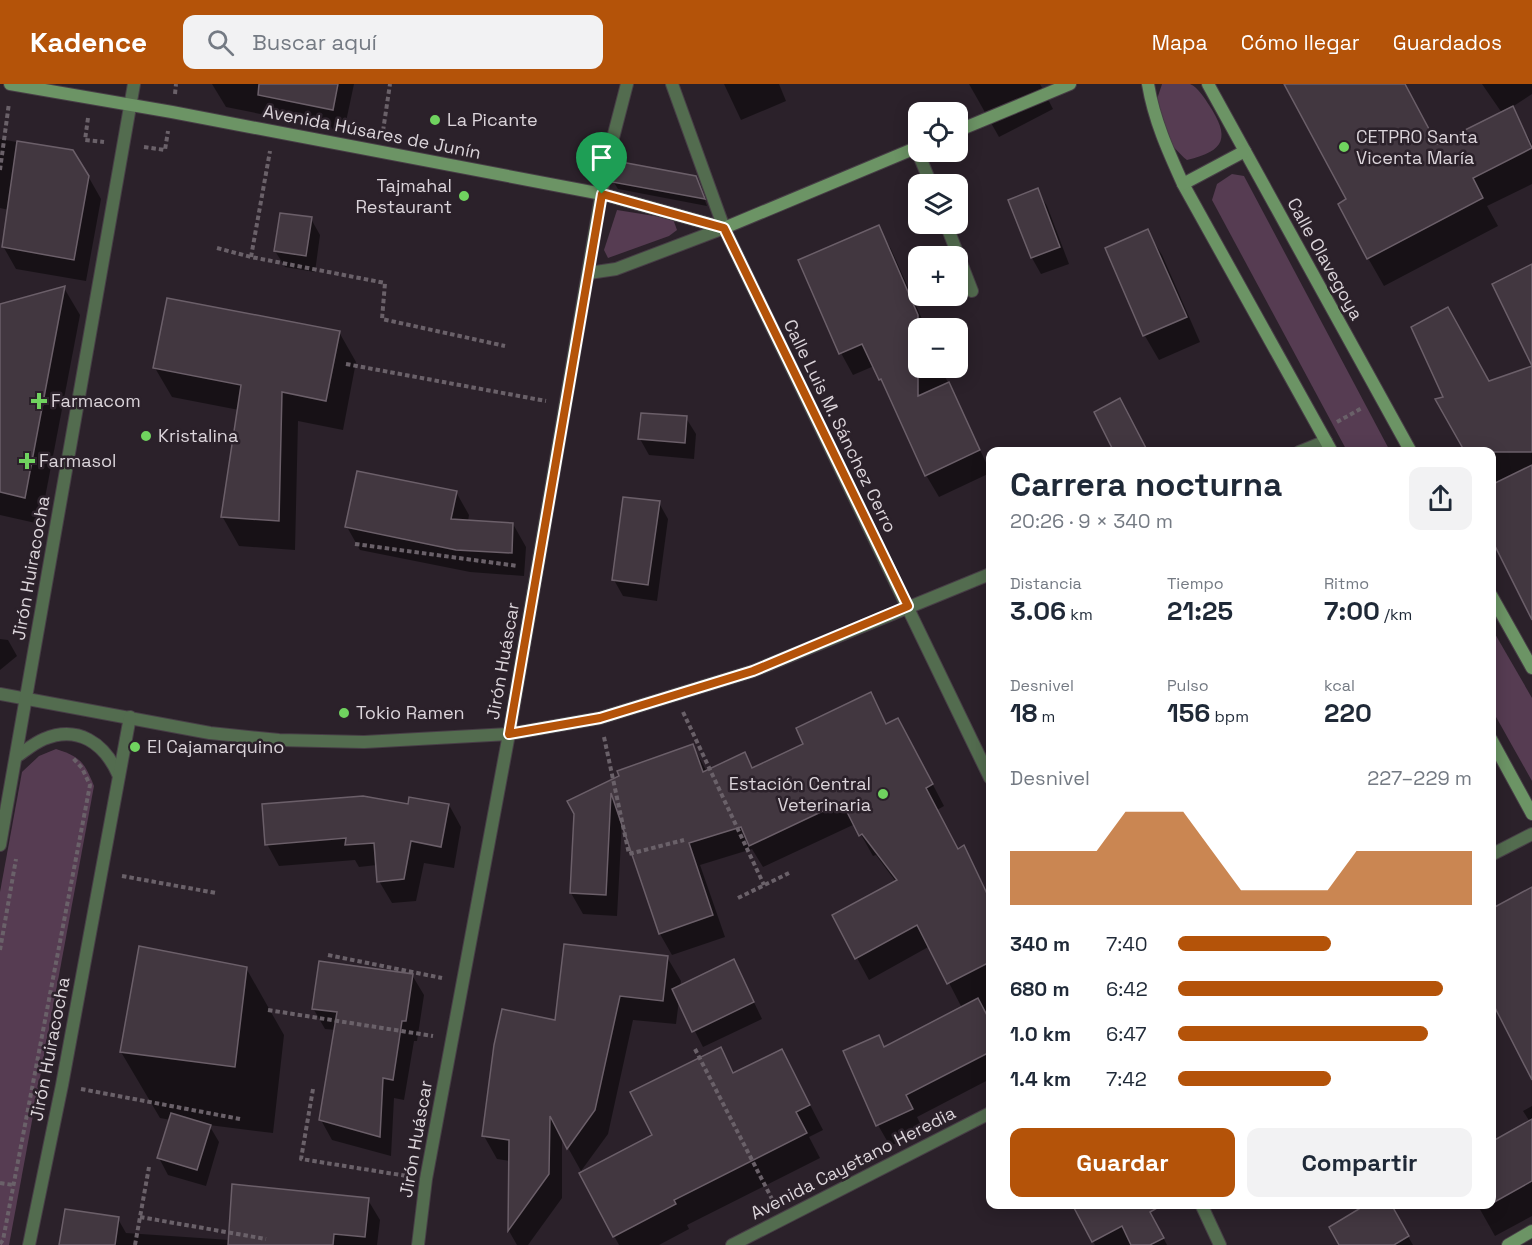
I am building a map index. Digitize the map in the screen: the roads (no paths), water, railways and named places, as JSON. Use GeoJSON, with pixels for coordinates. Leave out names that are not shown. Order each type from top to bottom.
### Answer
{"type":"FeatureCollection","features":[{"type":"Feature","properties":{"kind":"street","name":"Avenida Húsares de Junín"},"geometry":{"type":"LineString","coordinates":[[11,84],[602,194],[724,228]]}},
{"type":"Feature","properties":{"kind":"street","name":"Jirón Huiracocha"},"geometry":{"type":"LineString","coordinates":[[0,845],[134,84]]}},
{"type":"Feature","properties":{"kind":"street","name":"Jirón Huáscar"},"geometry":{"type":"LineString","coordinates":[[418,1245],[426,1179],[509,734],[607,161],[627,84]]}},
{"type":"Feature","properties":{"kind":"street","name":"Calle Luis M. Sánchez Cerro"},"geometry":{"type":"LineString","coordinates":[[672,84],[724,228],[986,770]]}},
{"type":"Feature","properties":{"kind":"street"},"geometry":{"type":"LineString","coordinates":[[968,126],[1070,84]]}},
{"type":"Feature","properties":{"kind":"street"},"geometry":{"type":"LineString","coordinates":[[1148,84],[1154,114],[1163,141],[1183,184],[1326,441],[1311,447]]}},
{"type":"Feature","properties":{"kind":"street","name":"Calle Olavegoya"},"geometry":{"type":"LineString","coordinates":[[1208,84],[1408,447]]}},
{"type":"Feature","properties":{"kind":"street"},"geometry":{"type":"LineString","coordinates":[[1183,184],[1245,151]]}},
{"type":"Feature","properties":{"kind":"street"},"geometry":{"type":"LineString","coordinates":[[589,273],[615,269],[724,228],[908,152]]}},
{"type":"Feature","properties":{"kind":"street"},"geometry":{"type":"LineString","coordinates":[[950,234],[972,291]]}},
{"type":"Feature","properties":{"kind":"street"},"geometry":{"type":"LineString","coordinates":[[0,694],[210,733],[279,740],[364,742],[509,734],[600,718],[753,671],[986,576]]}},
{"type":"Feature","properties":{"kind":"street"},"geometry":{"type":"LineString","coordinates":[[1496,604],[1532,669]]}},
{"type":"Feature","properties":{"kind":"street","name":"Jirón Huiracocha"},"geometry":{"type":"LineString","coordinates":[[29,1245],[62,1085],[130,717]]}},
{"type":"Feature","properties":{"kind":"street"},"geometry":{"type":"LineString","coordinates":[[16,757],[41,740],[57,735],[72,734],[102,747],[112,759],[118,774]]}},
{"type":"Feature","properties":{"kind":"street"},"geometry":{"type":"LineString","coordinates":[[1496,749],[1532,814]]}},
{"type":"Feature","properties":{"kind":"street"},"geometry":{"type":"LineString","coordinates":[[1496,852],[1532,834]]}},
{"type":"Feature","properties":{"kind":"street","name":"Avenida Cayetano Heredia"},"geometry":{"type":"LineString","coordinates":[[732,1245],[748,1241],[782,1220],[986,1115]]}},
{"type":"Feature","properties":{"kind":"street"},"geometry":{"type":"LineString","coordinates":[[1203,1209],[1220,1245]]}},
{"type":"Feature","properties":{"kind":"street"},"geometry":{"type":"LineString","coordinates":[[1508,1245],[1532,1231]]}},
{"type":"Feature","properties":{"kind":"place","name":"La Picante"},"geometry":{"type":"Point","coordinates":[435,120]}},
{"type":"Feature","properties":{"kind":"place","name":"CETPRO Santa Vicenta María"},"geometry":{"type":"Point","coordinates":[1344,147]}},
{"type":"Feature","properties":{"kind":"place","name":"Tajmahal Restaurant"},"geometry":{"type":"Point","coordinates":[464,196]}},
{"type":"Feature","properties":{"kind":"place","name":"Farmacom"},"geometry":{"type":"Point","coordinates":[39,401]}},
{"type":"Feature","properties":{"kind":"place","name":"Kristalina"},"geometry":{"type":"Point","coordinates":[146,436]}},
{"type":"Feature","properties":{"kind":"place","name":"Farmasol"},"geometry":{"type":"Point","coordinates":[27,461]}},
{"type":"Feature","properties":{"kind":"place","name":"Tokio Ramen"},"geometry":{"type":"Point","coordinates":[344,713]}},
{"type":"Feature","properties":{"kind":"place","name":"El Cajamarquino"},"geometry":{"type":"Point","coordinates":[135,747]}},
{"type":"Feature","properties":{"kind":"place","name":"Estación Central Veterinaria"},"geometry":{"type":"Point","coordinates":[883,794]}}]}
